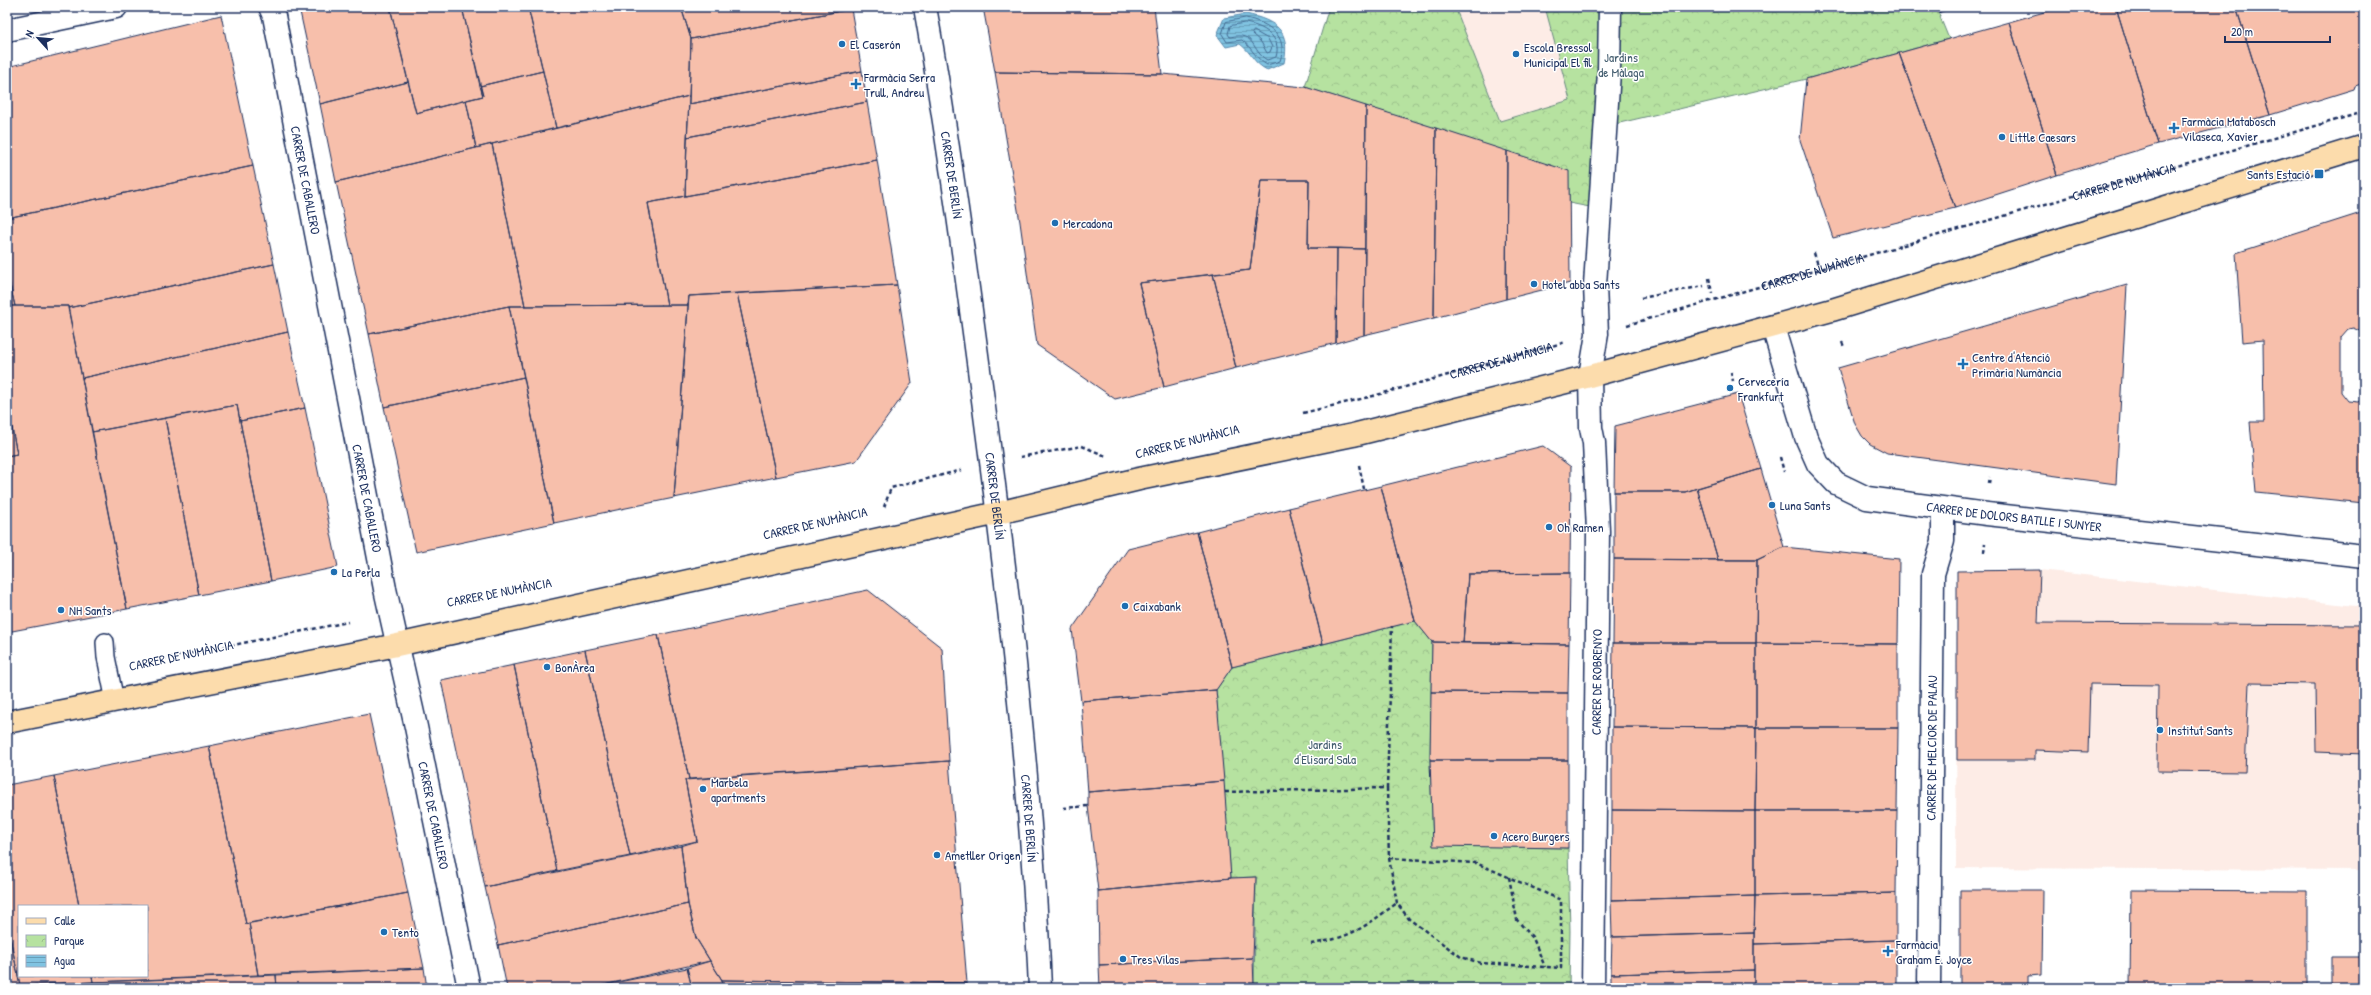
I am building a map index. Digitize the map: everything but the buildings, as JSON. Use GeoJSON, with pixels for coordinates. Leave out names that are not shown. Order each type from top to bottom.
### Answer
{"type":"FeatureCollection","features":[{"type":"Feature","properties":{"kind":"main road","name":"CARRER DE NUMÀNCIA"},"geometry":{"type":"LineString","coordinates":[[7,722],[397,645],[998,513],[1139,479],[1318,443],[1590,376],[1773,327],[2364,146]]}},
{"type":"Feature","properties":{"kind":"street"},"geometry":{"type":"LineString","coordinates":[[7,30],[116,7]]}},
{"type":"Feature","properties":{"kind":"street","name":"CARRER DE CABALLERO"},"geometry":{"type":"LineString","coordinates":[[270,7],[274,16],[384,589],[416,727],[469,988]]}},
{"type":"Feature","properties":{"kind":"street","name":"CARRER DE BERLÍN"},"geometry":{"type":"LineString","coordinates":[[926,7],[955,188],[998,513],[1024,750],[1040,988]]}},
{"type":"Feature","properties":{"kind":"street","name":"CARRER DE ROBRENYO"},"geometry":{"type":"LineString","coordinates":[[1593,988],[1598,531],[1594,443],[1591,428],[1590,376],[1597,334],[1596,285],[1609,72],[1610,7]]}},
{"type":"Feature","properties":{"kind":"street","name":"CARRER DE DOLORS BATLLE I SUNYER"},"geometry":{"type":"LineString","coordinates":[[1773,327],[1806,437],[1818,464],[1836,483],[1867,498],[1943,509],[2364,556]]}},
{"type":"Feature","properties":{"kind":"street","name":"CARRER DE MELCIOR DE PALAU"},"geometry":{"type":"LineString","coordinates":[[1928,988],[1933,574],[1943,541],[1943,509]]}},
{"type":"Feature","properties":{"kind":"lane"},"geometry":{"type":"LineString","coordinates":[[105,642],[115,701]]}},
{"type":"Feature","properties":{"kind":"path","name":"CARRER DE NUMÀNCIA"},"geometry":{"type":"LineString","coordinates":[[1295,415],[1373,396],[1597,334],[2364,112]]}},
{"type":"Feature","properties":{"kind":"path","name":"CARRER DE NUMÀNCIA"},"geometry":{"type":"LineString","coordinates":[[1814,253],[1818,265]]}},
{"type":"Feature","properties":{"kind":"path"},"geometry":{"type":"LineString","coordinates":[[1709,278],[1712,293]]}},
{"type":"Feature","properties":{"kind":"path"},"geometry":{"type":"LineString","coordinates":[[1641,298],[1704,286]]}},
{"type":"Feature","properties":{"kind":"path"},"geometry":{"type":"LineString","coordinates":[[1842,342],[1844,347]]}},
{"type":"Feature","properties":{"kind":"path"},"geometry":{"type":"LineString","coordinates":[[1731,372],[1733,381]]}},
{"type":"Feature","properties":{"kind":"path","name":"CARRER DE NUMÀNCIA"},"geometry":{"type":"LineString","coordinates":[[876,510],[884,507],[891,488],[991,462],[1082,446],[1111,459]]}},
{"type":"Feature","properties":{"kind":"path","name":"CARRER DE NUMÀNCIA"},"geometry":{"type":"LineString","coordinates":[[109,670],[391,614]]}},
{"type":"Feature","properties":{"kind":"path"},"geometry":{"type":"LineString","coordinates":[[1392,626],[1387,788],[1389,858],[1397,903],[1409,919],[1461,957],[1481,963],[1561,968]]}},
{"type":"Feature","properties":{"kind":"path"},"geometry":{"type":"LineString","coordinates":[[1225,792],[1387,788]]}},
{"type":"Feature","properties":{"kind":"path"},"geometry":{"type":"LineString","coordinates":[[1063,808],[1088,806]]}},
{"type":"Feature","properties":{"kind":"path"},"geometry":{"type":"LineString","coordinates":[[1389,858],[1476,862],[1561,900],[1560,940]]}},
{"type":"Feature","properties":{"kind":"path"},"geometry":{"type":"LineString","coordinates":[[1509,877],[1517,920],[1533,938],[1545,967]]}},
{"type":"Feature","properties":{"kind":"path"},"geometry":{"type":"LineString","coordinates":[[1311,944],[1340,939],[1360,930],[1397,903]]}},
{"type":"Feature","properties":{"kind":"shaded area","name":"Escola Bressol Municipal El fil"},"geometry":{"type":"Polygon","coordinates":[[[1455,7],[1545,7],[1571,100],[1500,121],[1455,7]]]}},
{"type":"Feature","properties":{"kind":"shaded area","name":"Institut Sants"},"geometry":{"type":"Polygon","coordinates":[[[2040,570],[2364,607],[2364,870],[1956,868],[1957,571],[2040,570]]]}},
{"type":"Feature","properties":{"kind":"green space","name":"Jardins de Màlaga"},"geometry":{"type":"Polygon","coordinates":[[[1329,7],[1455,7],[1500,121],[1570,100],[1545,7],[1936,7],[1949,39],[1806,79],[1611,125],[1600,209],[1569,203],[1568,171],[1305,87],[1329,7]]]}},
{"type":"Feature","properties":{"kind":"green space","name":"Jardins d'Elisard Sala"},"geometry":{"type":"Polygon","coordinates":[[[1415,621],[1432,642],[1430,760],[1433,845],[1568,848],[1570,931],[1569,988],[1254,988],[1256,877],[1231,878],[1216,690],[1232,667],[1415,621]]]}},
{"type":"Feature","properties":{"kind":"water"},"geometry":{"type":"Polygon","coordinates":[[[1246,14],[1266,20],[1279,29],[1285,42],[1286,52],[1284,63],[1267,70],[1258,64],[1248,51],[1240,44],[1226,47],[1217,35],[1224,18],[1246,14]]]}},
{"type":"Feature","properties":{"kind":"place","name":"El Caserón"},"geometry":{"type":"Point","coordinates":[842,44]}},
{"type":"Feature","properties":{"kind":"place","name":"Escola Bressol Municipal El fil"},"geometry":{"type":"Point","coordinates":[1516,54]}},
{"type":"Feature","properties":{"kind":"place","name":"Farmàcia Serra Trull, Andreu"},"geometry":{"type":"Point","coordinates":[856,84]}},
{"type":"Feature","properties":{"kind":"place","name":"Farmàcia Matabosch Vilaseca, Xavier"},"geometry":{"type":"Point","coordinates":[2174,128]}},
{"type":"Feature","properties":{"kind":"place","name":"Little Caesars"},"geometry":{"type":"Point","coordinates":[2002,137]}},
{"type":"Feature","properties":{"kind":"place","name":"Sants Estació"},"geometry":{"type":"Point","coordinates":[2319,174]}},
{"type":"Feature","properties":{"kind":"place","name":"Mercadona"},"geometry":{"type":"Point","coordinates":[1055,223]}},
{"type":"Feature","properties":{"kind":"place","name":"Hotel abba Sants"},"geometry":{"type":"Point","coordinates":[1534,284]}},
{"type":"Feature","properties":{"kind":"place","name":"Centre d'Atenció Primària Numància"},"geometry":{"type":"Point","coordinates":[1963,364]}},
{"type":"Feature","properties":{"kind":"place","name":"Cervecería Frankfurt"},"geometry":{"type":"Point","coordinates":[1730,388]}},
{"type":"Feature","properties":{"kind":"place","name":"Luna Sants"},"geometry":{"type":"Point","coordinates":[1772,505]}},
{"type":"Feature","properties":{"kind":"place","name":"Oh Ramen"},"geometry":{"type":"Point","coordinates":[1549,527]}},
{"type":"Feature","properties":{"kind":"place","name":"La Perla"},"geometry":{"type":"Point","coordinates":[334,572]}},
{"type":"Feature","properties":{"kind":"place","name":"Caixabank"},"geometry":{"type":"Point","coordinates":[1125,606]}},
{"type":"Feature","properties":{"kind":"place","name":"NH Sants"},"geometry":{"type":"Point","coordinates":[61,610]}},
{"type":"Feature","properties":{"kind":"place","name":"BonÀrea"},"geometry":{"type":"Point","coordinates":[547,667]}},
{"type":"Feature","properties":{"kind":"place","name":"Institut Sants"},"geometry":{"type":"Point","coordinates":[2160,730]}},
{"type":"Feature","properties":{"kind":"place","name":"Marbela apartments"},"geometry":{"type":"Point","coordinates":[703,789]}},
{"type":"Feature","properties":{"kind":"place","name":"Acero Burgers"},"geometry":{"type":"Point","coordinates":[1494,836]}},
{"type":"Feature","properties":{"kind":"place","name":"Ametller Origen"},"geometry":{"type":"Point","coordinates":[937,855]}},
{"type":"Feature","properties":{"kind":"place","name":"Tento"},"geometry":{"type":"Point","coordinates":[384,932]}},
{"type":"Feature","properties":{"kind":"place","name":"Farmàcia Graham E. Joyce"},"geometry":{"type":"Point","coordinates":[1888,951]}},
{"type":"Feature","properties":{"kind":"place","name":"Tres Vilas"},"geometry":{"type":"Point","coordinates":[1123,959]}}]}
